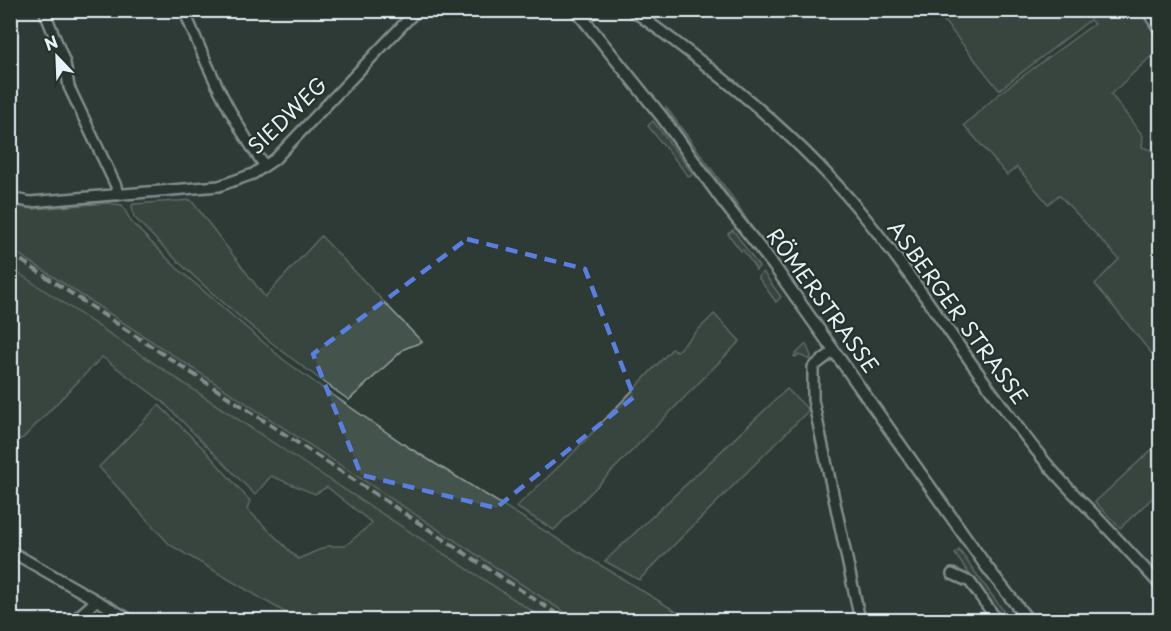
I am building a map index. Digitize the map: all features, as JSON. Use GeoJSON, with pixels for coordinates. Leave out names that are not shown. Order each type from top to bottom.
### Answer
{"type":"FeatureCollection","features":[{"type":"Feature","properties":{"kind":"street"},"geometry":{"type":"LineString","coordinates":[[44,10],[65,63],[69,87],[116,186],[118,195]]}},
{"type":"Feature","properties":{"kind":"street"},"geometry":{"type":"LineString","coordinates":[[184,10],[226,103],[265,166]]}},
{"type":"Feature","properties":{"kind":"street","name":"SIEDWEG"},"geometry":{"type":"LineString","coordinates":[[10,198],[30,202],[219,186],[253,174],[291,142],[417,10]]}},
{"type":"Feature","properties":{"kind":"street"},"geometry":{"type":"LineString","coordinates":[[579,15],[596,10]]}},
{"type":"Feature","properties":{"kind":"street","name":"ASBERGER STRASSE"},"geometry":{"type":"LineString","coordinates":[[632,10],[715,71],[781,128],[845,193],[889,247],[1017,427],[1045,462],[1161,585]]}},
{"type":"Feature","properties":{"kind":"street"},"geometry":{"type":"LineString","coordinates":[[1147,10],[1161,31]]}},
{"type":"Feature","properties":{"kind":"street","name":"RÖMERSTRASSE"},"geometry":{"type":"LineString","coordinates":[[579,15],[662,117],[725,204],[774,266],[1028,621]]}},
{"type":"Feature","properties":{"kind":"street"},"geometry":{"type":"LineString","coordinates":[[834,351],[813,367],[813,400],[860,621]]}},
{"type":"Feature","properties":{"kind":"street"},"geometry":{"type":"LineString","coordinates":[[10,550],[131,621]]}},
{"type":"Feature","properties":{"kind":"street"},"geometry":{"type":"LineString","coordinates":[[952,574],[970,582],[997,621]]}},
{"type":"Feature","properties":{"kind":"street"},"geometry":{"type":"LineString","coordinates":[[74,621],[96,601]]}},
{"type":"Feature","properties":{"kind":"highlighted area"},"geometry":{"type":"Polygon","coordinates":[[[467,239],[585,269],[634,397],[496,508],[361,475],[313,354],[467,239]]]}},
{"type":"Feature","properties":{"kind":"shaded area"},"geometry":{"type":"Polygon","coordinates":[[[936,11],[1083,11],[1090,19],[1102,11],[1141,11],[1160,40],[1160,48],[1111,94],[1143,136],[1142,147],[1154,151],[1160,158],[1158,175],[1160,179],[1160,364],[1095,284],[1119,259],[1059,195],[1048,204],[1017,167],[1007,175],[964,125],[1001,92],[1094,24],[1090,20],[999,90],[936,11]]]}},
{"type":"Feature","properties":{"kind":"shaded area"},"geometry":{"type":"Polygon","coordinates":[[[666,107],[735,201],[754,231],[666,110],[666,107]]]}},
{"type":"Feature","properties":{"kind":"shaded area"},"geometry":{"type":"Polygon","coordinates":[[[653,121],[693,174],[689,177],[648,126],[653,121]]]}},
{"type":"Feature","properties":{"kind":"shaded area"},"geometry":{"type":"Polygon","coordinates":[[[191,200],[265,297],[321,236],[422,342],[404,349],[349,400],[293,360],[240,317],[188,271],[134,217],[133,204],[191,200]]]}},
{"type":"Feature","properties":{"kind":"shaded area"},"geometry":{"type":"Polygon","coordinates":[[[108,203],[122,205],[132,223],[177,268],[284,360],[327,391],[408,447],[690,620],[576,620],[11,249],[11,206],[34,209],[108,203]]]}},
{"type":"Feature","properties":{"kind":"shaded area"},"geometry":{"type":"Polygon","coordinates":[[[733,230],[759,267],[755,271],[756,269],[743,250],[741,251],[728,234],[733,230]]]}},
{"type":"Feature","properties":{"kind":"shaded area"},"geometry":{"type":"Polygon","coordinates":[[[10,249],[576,620],[546,620],[441,554],[11,268],[10,249]]]}},
{"type":"Feature","properties":{"kind":"shaded area"},"geometry":{"type":"Polygon","coordinates":[[[11,268],[293,456],[546,620],[298,620],[170,545],[99,467],[159,405],[203,448],[250,501],[247,509],[298,559],[328,546],[345,546],[372,523],[327,487],[315,494],[271,476],[255,495],[163,402],[102,357],[23,438],[11,442],[11,268]]]}},
{"type":"Feature","properties":{"kind":"shaded area"},"geometry":{"type":"Polygon","coordinates":[[[763,272],[781,297],[776,302],[758,277],[763,272]]]}},
{"type":"Feature","properties":{"kind":"shaded area"},"geometry":{"type":"Polygon","coordinates":[[[714,314],[740,341],[554,530],[516,507],[571,455],[672,349],[677,351],[714,314]]]}},
{"type":"Feature","properties":{"kind":"shaded area"},"geometry":{"type":"Polygon","coordinates":[[[806,344],[811,356],[810,360],[799,355],[795,357],[794,356],[806,344]]]}},
{"type":"Feature","properties":{"kind":"shaded area"},"geometry":{"type":"Polygon","coordinates":[[[787,389],[809,410],[639,580],[605,561],[787,389]]]}},
{"type":"Feature","properties":{"kind":"shaded area"},"geometry":{"type":"Polygon","coordinates":[[[1160,442],[1160,491],[1120,528],[1095,502],[1160,442]]]}},
{"type":"Feature","properties":{"kind":"shaded area"},"geometry":{"type":"Polygon","coordinates":[[[959,550],[1010,620],[1002,620],[955,554],[959,550]]]}},
{"type":"Feature","properties":{"kind":"railway"},"geometry":{"type":"LineString","coordinates":[[10,253],[566,620]]}}]}
